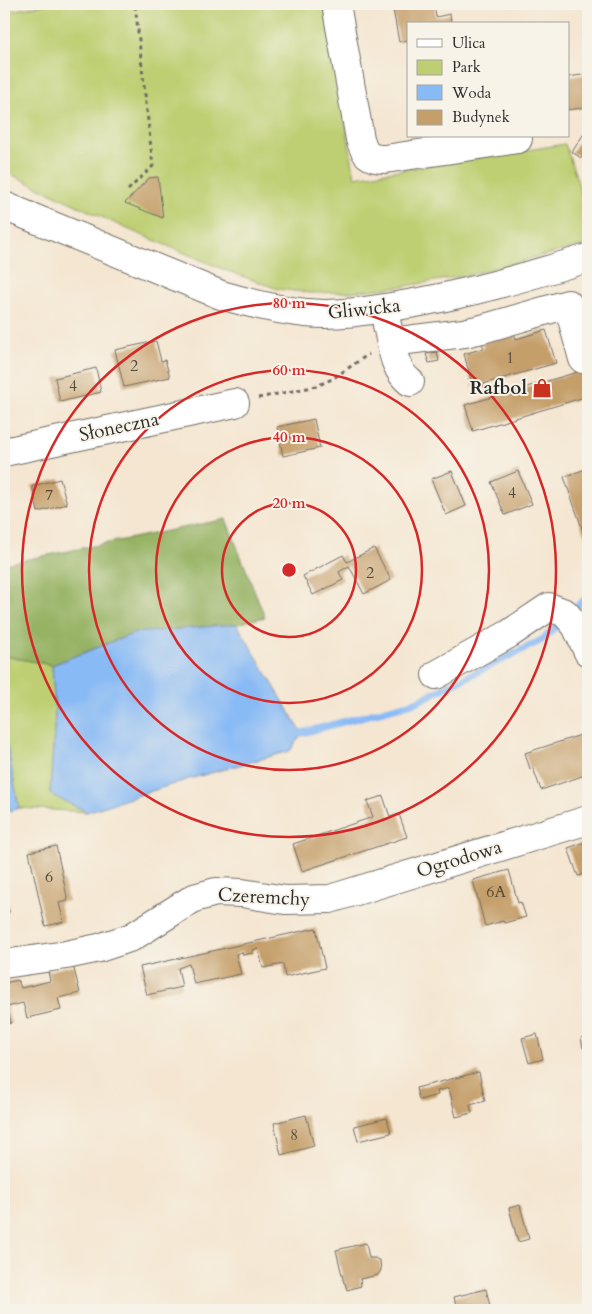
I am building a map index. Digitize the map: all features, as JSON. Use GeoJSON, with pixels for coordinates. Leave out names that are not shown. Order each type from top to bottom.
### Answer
{"type":"FeatureCollection","features":[{"type":"Feature","properties":{"kind":"street"},"geometry":{"type":"LineString","coordinates":[[336,4],[360,139],[363,149],[368,155],[375,159],[385,159],[518,139]]}},
{"type":"Feature","properties":{"kind":"street","name":"Gliwicka"},"geometry":{"type":"LineString","coordinates":[[4,206],[198,286],[252,304],[308,313],[384,309],[461,294],[588,258]]}},
{"type":"Feature","properties":{"kind":"street"},"geometry":{"type":"LineString","coordinates":[[391,342],[464,333],[568,304],[584,359]]}},
{"type":"Feature","properties":{"kind":"street"},"geometry":{"type":"LineString","coordinates":[[384,309],[397,365],[404,377],[410,382]]}},
{"type":"Feature","properties":{"kind":"street","name":"Słoneczna"},"geometry":{"type":"LineString","coordinates":[[4,452],[235,403]]}},
{"type":"Feature","properties":{"kind":"street"},"geometry":{"type":"LineString","coordinates":[[436,675],[509,634],[549,607],[570,619],[588,652]]}},
{"type":"Feature","properties":{"kind":"street","name":"Ogrodowa"},"geometry":{"type":"LineString","coordinates":[[330,899],[588,820]]}},
{"type":"Feature","properties":{"kind":"street","name":"Czeremchy"},"geometry":{"type":"LineString","coordinates":[[4,964],[66,955],[99,948],[132,937],[194,898],[216,892],[242,893],[285,900],[330,899]]}},
{"type":"Feature","properties":{"kind":"path"},"geometry":{"type":"LineString","coordinates":[[128,190],[153,166],[136,4]]}},
{"type":"Feature","properties":{"kind":"path"},"geometry":{"type":"LineString","coordinates":[[235,403],[316,386],[332,379],[360,359]]}},
{"type":"Feature","properties":{"kind":"green space"},"geometry":{"type":"Polygon","coordinates":[[[47,4],[324,4],[355,177],[565,144],[588,213],[588,244],[464,276],[406,286],[350,292],[311,293],[278,289],[225,270],[125,228],[4,171],[4,12],[47,4]]]}},
{"type":"Feature","properties":{"kind":"green space"},"geometry":{"type":"Polygon","coordinates":[[[226,519],[265,617],[237,624],[135,633],[52,665],[4,656],[4,564],[226,519]]]}},
{"type":"Feature","properties":{"kind":"green space"},"geometry":{"type":"Polygon","coordinates":[[[4,656],[52,665],[55,714],[50,794],[87,812],[19,808],[4,730],[4,656]]]}},
{"type":"Feature","properties":{"kind":"water"},"geometry":{"type":"Polygon","coordinates":[[[237,624],[302,733],[290,751],[189,779],[87,812],[50,794],[55,714],[52,665],[135,633],[237,624]]]}},
{"type":"Feature","properties":{"kind":"water"},"geometry":{"type":"Polygon","coordinates":[[[4,730],[19,808],[4,813],[4,730]]]}},
{"type":"Feature","properties":{"kind":"building"},"geometry":{"type":"Polygon","coordinates":[[[392,4],[434,4],[436,17],[450,14],[451,22],[407,22],[407,40],[399,42],[392,4]]]}},
{"type":"Feature","properties":{"kind":"building"},"geometry":{"type":"Polygon","coordinates":[[[588,74],[588,107],[570,110],[570,77],[588,74]]]}},
{"type":"Feature","properties":{"kind":"building"},"geometry":{"type":"Polygon","coordinates":[[[583,135],[588,139],[588,147],[581,158],[572,152],[583,135]]]}},
{"type":"Feature","properties":{"kind":"building"},"geometry":{"type":"Polygon","coordinates":[[[158,177],[163,218],[125,203],[149,178],[158,177]]]}},
{"type":"Feature","properties":{"kind":"building"},"geometry":{"type":"Polygon","coordinates":[[[546,330],[556,363],[473,387],[464,354],[484,348],[482,343],[514,333],[516,339],[546,330]]]}},
{"type":"Feature","properties":{"kind":"building"},"geometry":{"type":"Polygon","coordinates":[[[156,341],[161,361],[165,360],[170,377],[124,387],[115,350],[156,341]]]}},
{"type":"Feature","properties":{"kind":"building"},"geometry":{"type":"Polygon","coordinates":[[[437,352],[439,361],[429,363],[426,354],[437,352]]]}},
{"type":"Feature","properties":{"kind":"building"},"geometry":{"type":"Polygon","coordinates":[[[96,368],[101,392],[60,402],[55,378],[96,368]]]}},
{"type":"Feature","properties":{"kind":"building"},"geometry":{"type":"Polygon","coordinates":[[[588,369],[588,396],[473,431],[465,405],[588,369]]]}},
{"type":"Feature","properties":{"kind":"building"},"geometry":{"type":"Polygon","coordinates":[[[314,419],[320,448],[283,456],[277,427],[314,419]]]}},
{"type":"Feature","properties":{"kind":"building"},"geometry":{"type":"Polygon","coordinates":[[[588,468],[588,545],[564,477],[588,468]]]}},
{"type":"Feature","properties":{"kind":"building"},"geometry":{"type":"Polygon","coordinates":[[[452,471],[466,506],[446,515],[431,479],[452,471]]]}},
{"type":"Feature","properties":{"kind":"building"},"geometry":{"type":"Polygon","coordinates":[[[518,471],[532,504],[505,515],[491,482],[518,471]]]}},
{"type":"Feature","properties":{"kind":"building"},"geometry":{"type":"Polygon","coordinates":[[[60,479],[67,504],[38,512],[32,486],[60,479]]]}},
{"type":"Feature","properties":{"kind":"building"},"geometry":{"type":"Polygon","coordinates":[[[374,548],[391,580],[364,594],[349,566],[339,572],[343,580],[313,595],[303,576],[343,555],[347,562],[374,548]]]}},
{"type":"Feature","properties":{"kind":"building"},"geometry":{"type":"Polygon","coordinates":[[[587,733],[588,774],[541,790],[533,768],[530,769],[525,753],[587,733]]]}},
{"type":"Feature","properties":{"kind":"building"},"geometry":{"type":"Polygon","coordinates":[[[383,796],[390,817],[399,814],[407,837],[302,871],[293,844],[373,817],[367,801],[383,796]]]}},
{"type":"Feature","properties":{"kind":"building"},"geometry":{"type":"Polygon","coordinates":[[[588,841],[588,873],[578,876],[568,848],[588,841]]]}},
{"type":"Feature","properties":{"kind":"building"},"geometry":{"type":"Polygon","coordinates":[[[56,846],[68,901],[59,903],[64,922],[45,926],[29,852],[56,846]]]}},
{"type":"Feature","properties":{"kind":"building"},"geometry":{"type":"Polygon","coordinates":[[[509,870],[518,903],[521,902],[526,917],[485,926],[473,880],[509,870]]]}},
{"type":"Feature","properties":{"kind":"building"},"geometry":{"type":"Polygon","coordinates":[[[4,892],[9,912],[4,913],[4,892]]]}},
{"type":"Feature","properties":{"kind":"building"},"geometry":{"type":"Polygon","coordinates":[[[316,928],[325,968],[285,977],[283,964],[263,968],[258,949],[252,950],[253,953],[243,955],[242,952],[236,954],[241,974],[194,984],[189,964],[178,968],[182,987],[147,995],[140,967],[316,928]]]}},
{"type":"Feature","properties":{"kind":"building"},"geometry":{"type":"Polygon","coordinates":[[[73,965],[80,993],[58,998],[61,1010],[27,1018],[23,1003],[7,1007],[11,1023],[4,1025],[4,983],[18,980],[21,988],[50,981],[48,971],[73,965]]]}},
{"type":"Feature","properties":{"kind":"building"},"geometry":{"type":"Polygon","coordinates":[[[537,1034],[543,1059],[529,1063],[522,1038],[537,1034]]]}},
{"type":"Feature","properties":{"kind":"building"},"geometry":{"type":"Polygon","coordinates":[[[588,1036],[588,1047],[583,1048],[581,1038],[588,1036]]]}},
{"type":"Feature","properties":{"kind":"building"},"geometry":{"type":"Polygon","coordinates":[[[479,1072],[485,1101],[470,1105],[472,1113],[456,1117],[449,1088],[437,1091],[438,1095],[419,1100],[416,1088],[479,1072]]]}},
{"type":"Feature","properties":{"kind":"building"},"geometry":{"type":"Polygon","coordinates":[[[306,1115],[314,1146],[281,1155],[274,1123],[306,1115]]]}},
{"type":"Feature","properties":{"kind":"building"},"geometry":{"type":"Polygon","coordinates":[[[387,1118],[391,1133],[358,1141],[354,1126],[387,1118]]]}},
{"type":"Feature","properties":{"kind":"building"},"geometry":{"type":"Polygon","coordinates":[[[520,1205],[529,1239],[518,1242],[509,1208],[520,1205]]]}},
{"type":"Feature","properties":{"kind":"building"},"geometry":{"type":"Polygon","coordinates":[[[366,1243],[369,1258],[375,1258],[380,1261],[381,1270],[378,1275],[360,1279],[361,1286],[347,1290],[336,1250],[366,1243]]]}},
{"type":"Feature","properties":{"kind":"building"},"geometry":{"type":"Polygon","coordinates":[[[486,1289],[491,1310],[457,1310],[454,1297],[486,1289]]]}},
{"type":"Feature","properties":{"kind":"waterway"},"geometry":{"type":"LineString","coordinates":[[572,611],[588,596]]}},
{"type":"Feature","properties":{"kind":"waterway"},"geometry":{"type":"LineString","coordinates":[[302,733],[416,702],[542,640],[564,619]]}},
{"type":"Feature","properties":{"kind":"place","name":"Rafbol"},"geometry":{"type":"Point","coordinates":[542,388]}}]}
